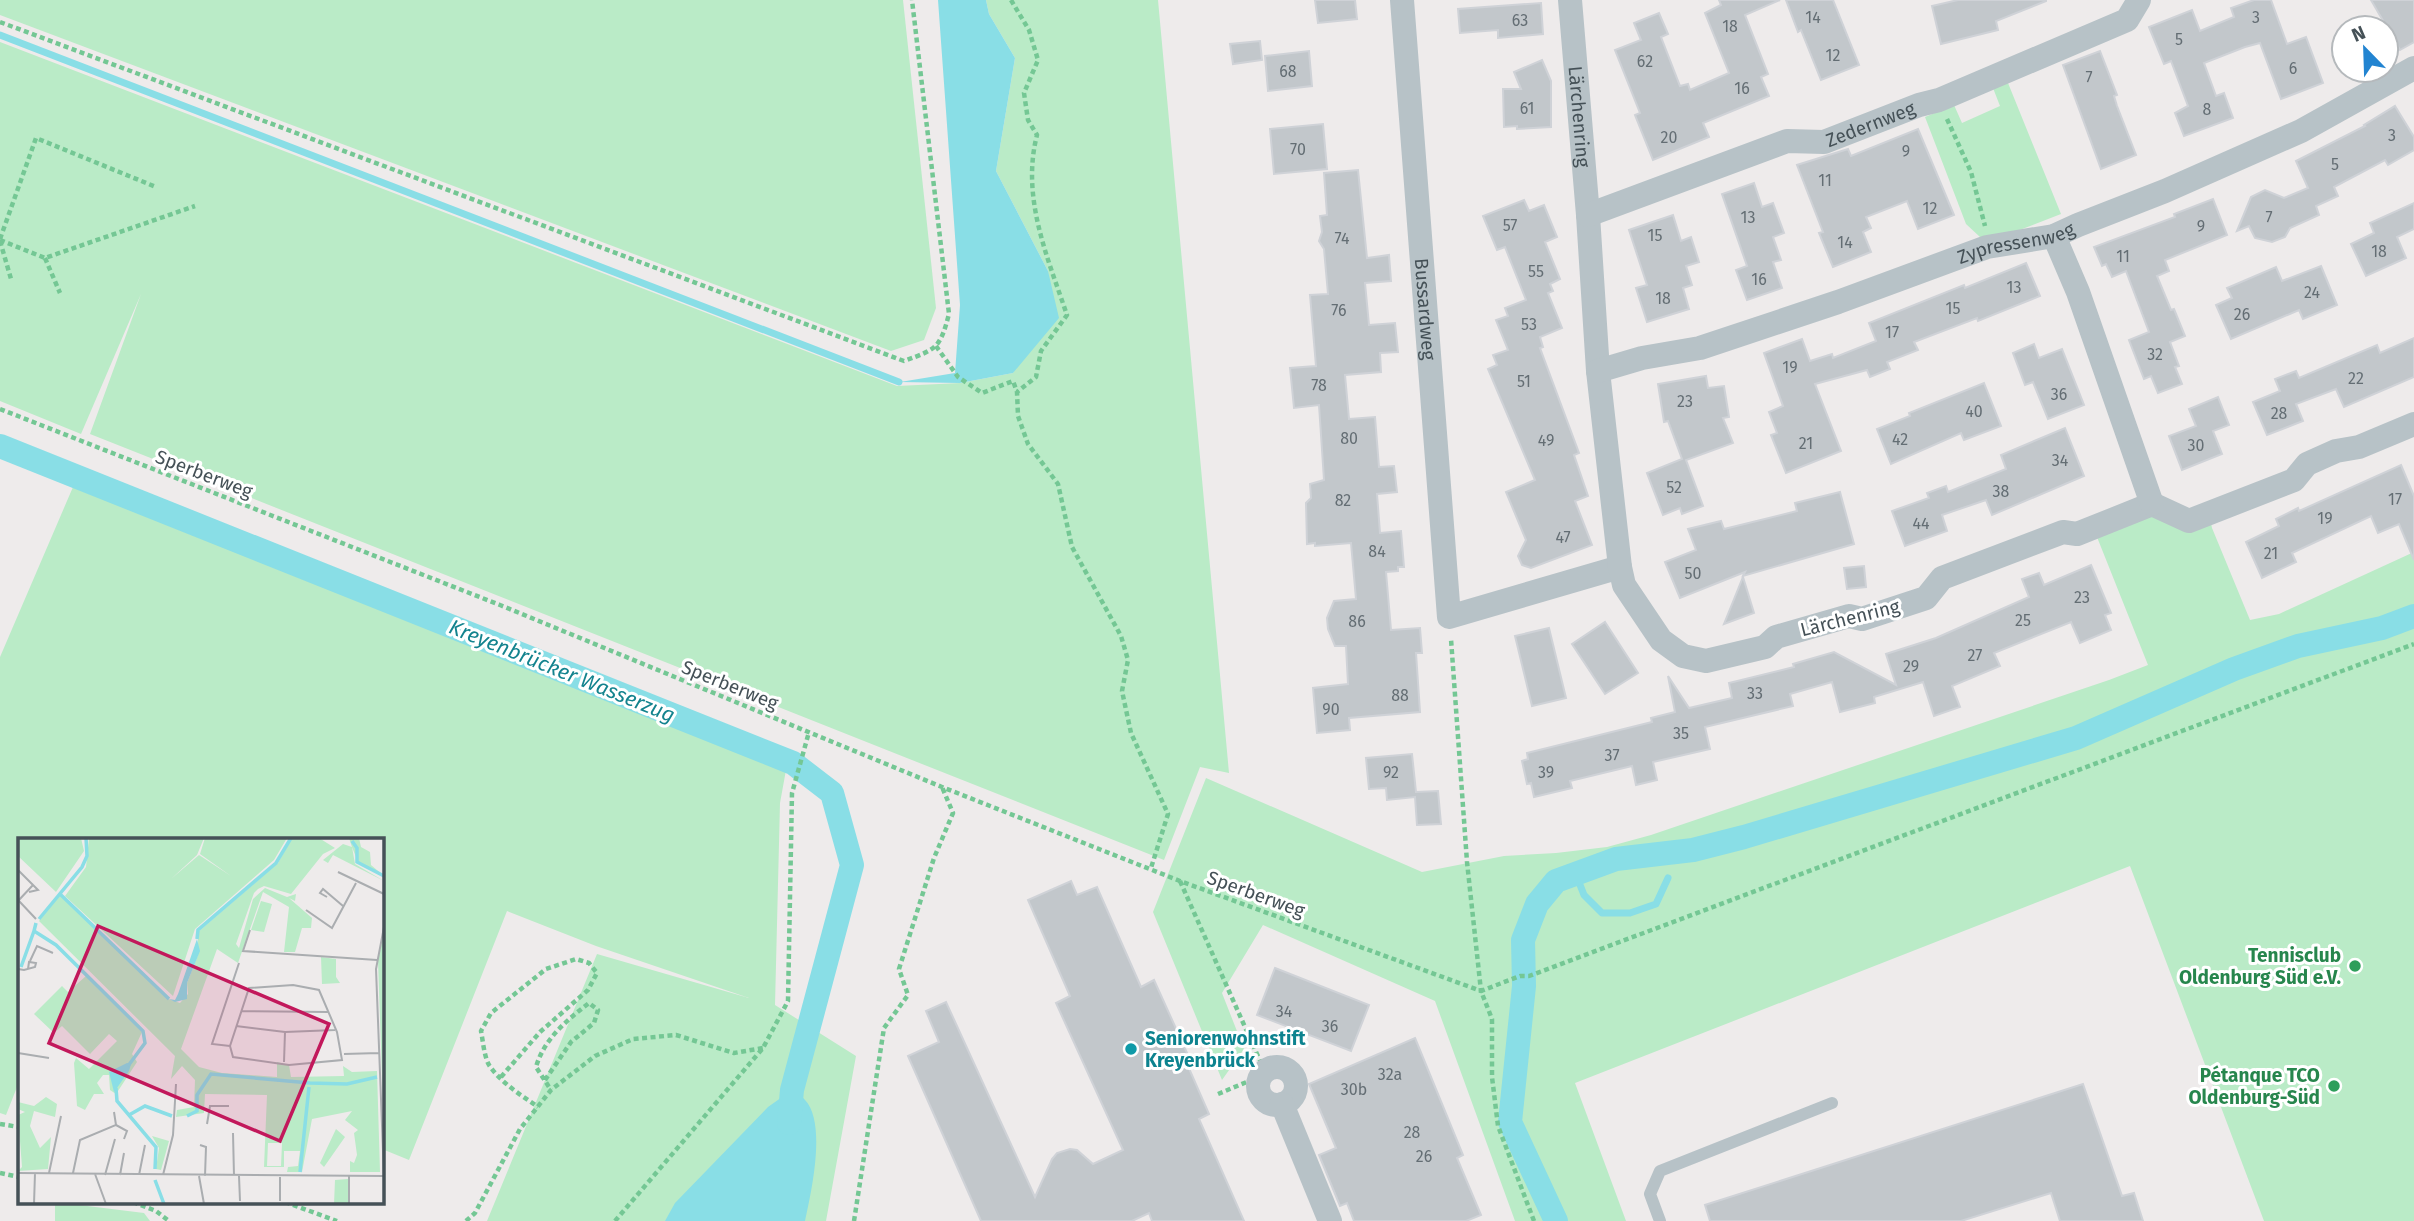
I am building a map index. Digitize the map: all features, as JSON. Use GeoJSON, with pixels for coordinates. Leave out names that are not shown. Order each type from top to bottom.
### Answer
{"type":"FeatureCollection","features":[{"type":"Feature","properties":{"kind":"street","name":"Bussardweg"},"geometry":{"type":"LineString","coordinates":[[1402,0],[1449,617]]}},
{"type":"Feature","properties":{"kind":"street","name":"Lärchenring"},"geometry":{"type":"LineString","coordinates":[[1570,0],[1598,371],[1620,567],[1624,585],[1661,640],[1683,656],[1706,661],[1765,647],[1776,637],[1849,616],[1862,619],[1926,598],[1942,578],[2063,532],[2077,534],[2152,504]]}},
{"type":"Feature","properties":{"kind":"street","name":"Zedernweg"},"geometry":{"type":"LineString","coordinates":[[1588,215],[1787,141],[1824,142],[1919,105],[1939,100],[2127,20],[2139,0]]}},
{"type":"Feature","properties":{"kind":"street","name":"Zypressenweg"},"geometry":{"type":"LineString","coordinates":[[1598,371],[1642,358],[1700,348],[1838,302],[1987,247],[2054,236],[2301,131],[2414,68]]}},
{"type":"Feature","properties":{"kind":"street"},"geometry":{"type":"LineString","coordinates":[[2054,236],[2078,292],[2152,504],[2189,521],[2294,480],[2307,464],[2336,451],[2359,447],[2414,424]]}},
{"type":"Feature","properties":{"kind":"street"},"geometry":{"type":"LineString","coordinates":[[1449,617],[1620,567]]}},
{"type":"Feature","properties":{"kind":"street"},"geometry":{"type":"LineString","coordinates":[[1263,1074],[1259,1082],[1260,1094],[1269,1103],[1282,1104],[1329,1221]]}},
{"type":"Feature","properties":{"kind":"lane"},"geometry":{"type":"LineString","coordinates":[[1660,1221],[1650,1194],[1661,1171],[1832,1103]]}},
{"type":"Feature","properties":{"kind":"path"},"geometry":{"type":"LineString","coordinates":[[0,22],[904,361],[930,352],[936,346],[942,339],[949,314],[912,0]]}},
{"type":"Feature","properties":{"kind":"path"},"geometry":{"type":"LineString","coordinates":[[1012,0],[1029,30],[1038,60],[1024,93],[1028,120],[1037,135],[1032,155],[1033,208],[1067,315],[1041,351],[1037,377],[1017,392]]}},
{"type":"Feature","properties":{"kind":"path"},"geometry":{"type":"LineString","coordinates":[[1939,100],[1971,172],[1986,230],[1987,247]]}},
{"type":"Feature","properties":{"kind":"path"},"geometry":{"type":"LineString","coordinates":[[11,279],[0,240],[36,138],[156,187]]}},
{"type":"Feature","properties":{"kind":"path"},"geometry":{"type":"LineString","coordinates":[[0,240],[45,258],[195,206]]}},
{"type":"Feature","properties":{"kind":"path"},"geometry":{"type":"LineString","coordinates":[[45,258],[60,293]]}},
{"type":"Feature","properties":{"kind":"path"},"geometry":{"type":"LineString","coordinates":[[936,346],[958,377],[982,393],[1013,381],[1017,392],[1018,416],[1028,444],[1058,484],[1072,548],[1121,636],[1128,660],[1122,691],[1131,733],[1168,814],[1151,868]]}},
{"type":"Feature","properties":{"kind":"path","name":"Sperberweg"},"geometry":{"type":"LineString","coordinates":[[0,409],[487,600],[942,787],[1180,881],[1481,991]]}},
{"type":"Feature","properties":{"kind":"path"},"geometry":{"type":"LineString","coordinates":[[1449,617],[1467,862],[1481,991],[1492,1020],[1492,1077],[1498,1126],[1534,1221]]}},
{"type":"Feature","properties":{"kind":"path"},"geometry":{"type":"LineString","coordinates":[[1481,991],[1520,976],[1529,976],[2414,644]]}},
{"type":"Feature","properties":{"kind":"path"},"geometry":{"type":"LineString","coordinates":[[615,1221],[763,1048],[788,1001],[792,793],[809,733]]}},
{"type":"Feature","properties":{"kind":"path"},"geometry":{"type":"LineString","coordinates":[[853,1221],[884,1028],[908,995],[899,968],[934,858],[953,813],[942,787]]}},
{"type":"Feature","properties":{"kind":"path"},"geometry":{"type":"LineString","coordinates":[[1180,881],[1263,1074],[1218,1094]]}},
{"type":"Feature","properties":{"kind":"path"},"geometry":{"type":"LineString","coordinates":[[500,1077],[540,1032],[589,990],[597,973],[589,963],[576,959],[545,969],[491,1013],[481,1031],[488,1063],[500,1077],[513,1090],[538,1107]]}},
{"type":"Feature","properties":{"kind":"path"},"geometry":{"type":"LineString","coordinates":[[545,1080],[571,1042],[594,1023],[598,1010],[589,1003],[565,1021],[540,1054],[536,1067],[551,1090]]}},
{"type":"Feature","properties":{"kind":"path"},"geometry":{"type":"LineString","coordinates":[[466,1221],[475,1213],[520,1129],[551,1090],[595,1056],[633,1039],[676,1035],[734,1053],[763,1048]]}},
{"type":"Feature","properties":{"kind":"path"},"geometry":{"type":"LineString","coordinates":[[0,1124],[18,1127]]}},
{"type":"Feature","properties":{"kind":"path"},"geometry":{"type":"LineString","coordinates":[[0,1173],[18,1177]]}},
{"type":"Feature","properties":{"kind":"path"},"geometry":{"type":"LineString","coordinates":[[141,1204],[169,1221]]}},
{"type":"Feature","properties":{"kind":"path"},"geometry":{"type":"LineString","coordinates":[[290,1204],[337,1221]]}},
{"type":"Feature","properties":{"kind":"green space"},"geometry":{"type":"Polygon","coordinates":[[[0,0],[903,0],[936,308],[924,340],[891,351],[0,15],[0,0]]]}},
{"type":"Feature","properties":{"kind":"green space"},"geometry":{"type":"Polygon","coordinates":[[[986,0],[1158,0],[1229,773],[1200,767],[1164,860],[90,434],[141,294],[81,434],[0,401],[0,42],[897,386],[960,383],[1013,373],[1048,271],[996,171],[1015,58],[989,14],[986,0]]]}},
{"type":"Feature","properties":{"kind":"green space"},"geometry":{"type":"Polygon","coordinates":[[[2008,83],[2061,214],[1991,241],[1980,237],[1966,224],[1925,117],[1954,105],[1962,123],[2000,106],[1993,88],[2008,83]]]}},
{"type":"Feature","properties":{"kind":"green space"},"geometry":{"type":"Polygon","coordinates":[[[73,487],[786,770],[780,803],[775,1005],[856,1056],[826,1221],[487,1221],[597,954],[749,998],[596,946],[507,911],[409,1160],[383,1149],[383,838],[18,838],[18,1085],[6,1115],[0,1113],[0,657],[73,487]]]}},
{"type":"Feature","properties":{"kind":"green space"},"geometry":{"type":"Polygon","coordinates":[[[2152,504],[2209,514],[2212,528],[2250,620],[2279,614],[2414,552],[2414,1221],[2264,1221],[2130,866],[1575,1083],[1626,1221],[1515,1221],[1435,1001],[1263,925],[1222,993],[1244,1049],[1222,1080],[1153,912],[1206,778],[1422,872],[1504,856],[1607,847],[1651,835],[2148,665],[2093,527],[2152,504]]]}},
{"type":"Feature","properties":{"kind":"green space"},"geometry":{"type":"Polygon","coordinates":[[[55,1204],[71,1204],[144,1213],[150,1221],[55,1221],[55,1204]]]}},
{"type":"Feature","properties":{"kind":"water"},"geometry":{"type":"Polygon","coordinates":[[[938,0],[986,0],[989,14],[1015,58],[996,171],[1048,271],[1059,318],[1013,373],[960,383],[900,382],[955,373],[960,305],[938,0]]]}},
{"type":"Feature","properties":{"kind":"water"},"geometry":{"type":"Polygon","coordinates":[[[792,1090],[805,1100],[812,1111],[815,1125],[816,1159],[805,1221],[665,1221],[675,1203],[768,1107],[792,1090]]]}},
{"type":"Feature","properties":{"kind":"building"},"geometry":{"type":"Polygon","coordinates":[[[1315,0],[1355,0],[1357,19],[1318,23],[1315,0]]]}},
{"type":"Feature","properties":{"kind":"building"},"geometry":{"type":"Polygon","coordinates":[[[1719,0],[1780,0],[1745,15],[1768,74],[1761,77],[1769,96],[1703,123],[1709,137],[1653,160],[1635,115],[1640,113],[1615,50],[1641,40],[1634,23],[1659,13],[1668,34],[1661,37],[1680,86],[1688,84],[1690,90],[1729,73],[1705,13],[1721,5],[1719,0]]]}},
{"type":"Feature","properties":{"kind":"building"},"geometry":{"type":"Polygon","coordinates":[[[1786,0],[1833,0],[1859,65],[1821,80],[1786,0]]]}},
{"type":"Feature","properties":{"kind":"building"},"geometry":{"type":"Polygon","coordinates":[[[1958,0],[2046,1],[1996,21],[1998,30],[1941,44],[1932,6],[1958,0]]]}},
{"type":"Feature","properties":{"kind":"building"},"geometry":{"type":"Polygon","coordinates":[[[2254,0],[2271,0],[2287,44],[2306,37],[2323,83],[2281,99],[2260,43],[2245,47],[2204,63],[2216,96],[2224,93],[2233,118],[2184,136],[2175,113],[2188,106],[2171,61],[2164,64],[2149,27],[2192,10],[2200,31],[2234,17],[2231,8],[2254,0]]]}},
{"type":"Feature","properties":{"kind":"building"},"geometry":{"type":"Polygon","coordinates":[[[2371,0],[2414,0],[2414,42],[2400,50],[2400,14],[2379,14],[2371,0]]]}},
{"type":"Feature","properties":{"kind":"building"},"geometry":{"type":"Polygon","coordinates":[[[1541,3],[1543,34],[1498,38],[1498,30],[1460,33],[1458,9],[1541,3]]]}},
{"type":"Feature","properties":{"kind":"building"},"geometry":{"type":"Polygon","coordinates":[[[1260,41],[1262,60],[1233,64],[1230,44],[1260,41]]]}},
{"type":"Feature","properties":{"kind":"building"},"geometry":{"type":"Polygon","coordinates":[[[1309,51],[1312,86],[1268,91],[1265,56],[1309,51]]]}},
{"type":"Feature","properties":{"kind":"building"},"geometry":{"type":"Polygon","coordinates":[[[2100,51],[2136,155],[2101,169],[2063,65],[2100,51]]]}},
{"type":"Feature","properties":{"kind":"building"},"geometry":{"type":"Polygon","coordinates":[[[1542,60],[1551,81],[1551,127],[1504,127],[1503,89],[1521,89],[1514,72],[1542,60]]]}},
{"type":"Feature","properties":{"kind":"building"},"geometry":{"type":"Polygon","coordinates":[[[2395,106],[2414,137],[2414,150],[2388,165],[2385,160],[2334,187],[2338,196],[2316,206],[2319,215],[2290,228],[2285,237],[2272,242],[2255,238],[2249,226],[2237,231],[2251,197],[2265,190],[2284,198],[2308,188],[2296,161],[2365,126],[2395,106]]]}},
{"type":"Feature","properties":{"kind":"building"},"geometry":{"type":"Polygon","coordinates":[[[1323,124],[1327,169],[1274,174],[1270,129],[1323,124]]]}},
{"type":"Feature","properties":{"kind":"building"},"geometry":{"type":"Polygon","coordinates":[[[1918,129],[1954,215],[1918,229],[1907,201],[1866,217],[1871,228],[1863,232],[1871,252],[1833,267],[1819,233],[1823,232],[1797,165],[1848,149],[1851,156],[1918,129]]]}},
{"type":"Feature","properties":{"kind":"building"},"geometry":{"type":"Polygon","coordinates":[[[1358,170],[1367,258],[1389,255],[1391,281],[1365,283],[1369,325],[1395,323],[1398,352],[1380,353],[1381,372],[1345,375],[1349,419],[1375,417],[1379,467],[1394,466],[1397,492],[1377,494],[1380,533],[1401,531],[1404,567],[1398,567],[1398,571],[1386,572],[1391,630],[1420,628],[1422,653],[1416,653],[1420,712],[1349,718],[1350,730],[1317,733],[1313,688],[1348,684],[1346,646],[1335,646],[1327,618],[1334,601],[1356,599],[1351,543],[1315,546],[1315,543],[1307,544],[1306,503],[1311,498],[1310,484],[1324,480],[1319,405],[1294,408],[1290,368],[1316,366],[1310,295],[1328,294],[1324,249],[1319,241],[1322,232],[1320,216],[1327,215],[1324,173],[1358,170]]]}},
{"type":"Feature","properties":{"kind":"building"},"geometry":{"type":"Polygon","coordinates":[[[1754,183],[1762,207],[1773,203],[1784,233],[1773,237],[1781,260],[1773,262],[1782,288],[1747,300],[1736,270],[1747,266],[1722,194],[1754,183]]]}},
{"type":"Feature","properties":{"kind":"building"},"geometry":{"type":"Polygon","coordinates":[[[2213,199],[2227,235],[2165,260],[2169,271],[2157,276],[2185,336],[2170,342],[2182,384],[2158,393],[2151,376],[2144,379],[2129,340],[2149,332],[2126,271],[2112,277],[2106,264],[2102,266],[2094,247],[2175,217],[2174,214],[2213,199]]]}},
{"type":"Feature","properties":{"kind":"building"},"geometry":{"type":"Polygon","coordinates":[[[1524,200],[1529,211],[1544,205],[1557,237],[1545,242],[1560,279],[1550,284],[1553,291],[1548,293],[1562,328],[1540,337],[1543,347],[1540,348],[1579,453],[1574,455],[1588,496],[1575,501],[1592,545],[1531,568],[1522,565],[1518,556],[1526,540],[1506,492],[1535,480],[1488,369],[1497,365],[1493,355],[1508,350],[1496,320],[1508,316],[1505,308],[1526,300],[1505,247],[1497,250],[1483,216],[1524,200]]]}},
{"type":"Feature","properties":{"kind":"building"},"geometry":{"type":"Polygon","coordinates":[[[2414,203],[2414,229],[2397,237],[2406,258],[2366,276],[2351,244],[2374,233],[2370,223],[2414,203]]]}},
{"type":"Feature","properties":{"kind":"building"},"geometry":{"type":"Polygon","coordinates":[[[1673,215],[1681,241],[1691,237],[1699,262],[1686,266],[1692,285],[1683,288],[1689,309],[1647,322],[1636,288],[1647,285],[1629,230],[1673,215]]]}},
{"type":"Feature","properties":{"kind":"building"},"geometry":{"type":"Polygon","coordinates":[[[2026,263],[2040,296],[1978,321],[1977,318],[1914,342],[1918,350],[1887,362],[1890,369],[1870,377],[1867,370],[1815,384],[1841,451],[1786,473],[1771,435],[1777,433],[1769,412],[1783,406],[1764,353],[1802,339],[1810,361],[1832,354],[1833,358],[1876,341],[1869,323],[2026,263]]]}},
{"type":"Feature","properties":{"kind":"building"},"geometry":{"type":"Polygon","coordinates":[[[2321,266],[2337,305],[2303,319],[2299,310],[2231,339],[2216,305],[2232,298],[2227,288],[2276,267],[2282,281],[2321,266]]]}},
{"type":"Feature","properties":{"kind":"building"},"geometry":{"type":"Polygon","coordinates":[[[2414,338],[2414,377],[2344,407],[2336,389],[2296,404],[2303,421],[2267,435],[2253,402],[2280,391],[2275,379],[2296,371],[2299,378],[2377,345],[2380,353],[2414,338]]]}},
{"type":"Feature","properties":{"kind":"building"},"geometry":{"type":"Polygon","coordinates":[[[2034,344],[2039,358],[2062,349],[2084,405],[2048,419],[2033,382],[2025,385],[2013,353],[2034,344]]]}},
{"type":"Feature","properties":{"kind":"building"},"geometry":{"type":"Polygon","coordinates":[[[1706,376],[1708,388],[1724,386],[1729,417],[1723,418],[1733,443],[1686,460],[1703,506],[1682,514],[1680,508],[1663,515],[1647,473],[1682,459],[1668,421],[1664,422],[1658,384],[1706,376]]]}},
{"type":"Feature","properties":{"kind":"building"},"geometry":{"type":"Polygon","coordinates":[[[1984,383],[2001,426],[1964,440],[1961,433],[1891,464],[1877,429],[1984,383]]]}},
{"type":"Feature","properties":{"kind":"building"},"geometry":{"type":"Polygon","coordinates":[[[2218,397],[2229,425],[2213,431],[2222,454],[2182,470],[2169,436],[2196,426],[2189,409],[2218,397]]]}},
{"type":"Feature","properties":{"kind":"building"},"geometry":{"type":"Polygon","coordinates":[[[2065,428],[2084,476],[1992,515],[1986,500],[1942,515],[1947,531],[1905,546],[1892,511],[1929,498],[1927,493],[1946,486],[1948,492],[2006,469],[2001,455],[2065,428]]]}},
{"type":"Feature","properties":{"kind":"building"},"geometry":{"type":"Polygon","coordinates":[[[2401,465],[2414,496],[2414,560],[2399,524],[2378,533],[2371,516],[2292,553],[2296,562],[2262,578],[2246,542],[2279,526],[2276,519],[2298,508],[2299,511],[2401,465]]]}},
{"type":"Feature","properties":{"kind":"building"},"geometry":{"type":"Polygon","coordinates":[[[1840,492],[1854,544],[1743,576],[1745,572],[1680,598],[1665,562],[1696,550],[1688,529],[1721,521],[1724,529],[1797,511],[1795,503],[1840,492]]]}},
{"type":"Feature","properties":{"kind":"building"},"geometry":{"type":"Polygon","coordinates":[[[2091,565],[2111,613],[2105,615],[2111,630],[2080,643],[2071,622],[1994,653],[2000,666],[1952,686],[1960,707],[1934,716],[1923,682],[1874,697],[1875,703],[1840,712],[1832,682],[1790,694],[1793,706],[1705,727],[1710,749],[1653,762],[1657,780],[1636,785],[1632,766],[1570,781],[1572,788],[1534,797],[1531,783],[1527,784],[1522,761],[1528,759],[1527,753],[1652,722],[1651,718],[1675,712],[1668,676],[1689,708],[1732,698],[1729,683],[1794,667],[1793,664],[1834,652],[1896,685],[1886,654],[1936,638],[2029,597],[2022,579],[2039,573],[2044,585],[2091,565]]]}},
{"type":"Feature","properties":{"kind":"building"},"geometry":{"type":"Polygon","coordinates":[[[1864,566],[1866,587],[1847,589],[1844,568],[1864,566]]]}},
{"type":"Feature","properties":{"kind":"building"},"geometry":{"type":"Polygon","coordinates":[[[1743,577],[1754,613],[1724,624],[1743,577]]]}},
{"type":"Feature","properties":{"kind":"building"},"geometry":{"type":"Polygon","coordinates":[[[1605,622],[1638,673],[1605,694],[1572,644],[1605,622]]]}},
{"type":"Feature","properties":{"kind":"building"},"geometry":{"type":"Polygon","coordinates":[[[1549,628],[1566,698],[1532,706],[1515,636],[1549,628]]]}},
{"type":"Feature","properties":{"kind":"building"},"geometry":{"type":"Polygon","coordinates":[[[1412,754],[1416,792],[1438,791],[1441,824],[1417,825],[1415,797],[1387,800],[1386,788],[1369,789],[1366,758],[1412,754]]]}},
{"type":"Feature","properties":{"kind":"building","name":"Seniorenwohnstift Kreyenbrück"},"geometry":{"type":"Polygon","coordinates":[[[1071,881],[1077,895],[1097,887],[1141,987],[1154,980],[1188,1055],[1184,1057],[1209,1114],[1199,1119],[1244,1221],[1152,1221],[1149,1213],[1132,1221],[981,1221],[908,1056],[939,1042],[926,1011],[946,1002],[1035,1197],[1057,1153],[1077,1150],[1093,1164],[1123,1150],[1056,1003],[1070,996],[1028,900],[1071,881]]]}},
{"type":"Feature","properties":{"kind":"building"},"geometry":{"type":"Polygon","coordinates":[[[1275,968],[1369,1005],[1351,1051],[1257,1015],[1275,968]]]}},
{"type":"Feature","properties":{"kind":"building"},"geometry":{"type":"Polygon","coordinates":[[[1415,1038],[1463,1155],[1457,1158],[1481,1215],[1466,1221],[1354,1221],[1347,1203],[1340,1206],[1319,1155],[1336,1148],[1309,1084],[1415,1038]]]}},
{"type":"Feature","properties":{"kind":"building"},"geometry":{"type":"Polygon","coordinates":[[[2083,1084],[2122,1196],[2134,1193],[2143,1221],[2060,1221],[2051,1193],[1961,1221],[1710,1221],[1705,1205],[2083,1084]]]}},
{"type":"Feature","properties":{"kind":"waterway"},"geometry":{"type":"LineString","coordinates":[[0,35],[899,382]]}},
{"type":"Feature","properties":{"kind":"waterway","name":"Kreyenbrücker Wasserzug"},"geometry":{"type":"LineString","coordinates":[[0,446],[793,763],[832,793],[852,865],[792,1090],[789,1123]]}},
{"type":"Feature","properties":{"kind":"waterway"},"geometry":{"type":"LineString","coordinates":[[1556,1221],[1510,1122],[1524,986],[1523,940],[1537,904],[1556,881],[1616,859],[1693,850],[1744,837],[2076,738],[2234,669],[2298,646],[2382,628],[2414,616]]}},
{"type":"Feature","properties":{"kind":"waterway"},"geometry":{"type":"LineString","coordinates":[[1575,872],[1584,895],[1602,913],[1630,913],[1656,904],[1668,878]]}},
{"type":"Feature","properties":{"kind":"place","name":"Tennisclub Oldenburg Süd e.V."},"geometry":{"type":"Point","coordinates":[2355,966]}},
{"type":"Feature","properties":{"kind":"place","name":"Seniorenwohnstift Kreyenbrück"},"geometry":{"type":"Point","coordinates":[1131,1049]}},
{"type":"Feature","properties":{"kind":"place","name":"Pétanque TCO Oldenburg-Süd"},"geometry":{"type":"Point","coordinates":[2334,1086]}}]}
